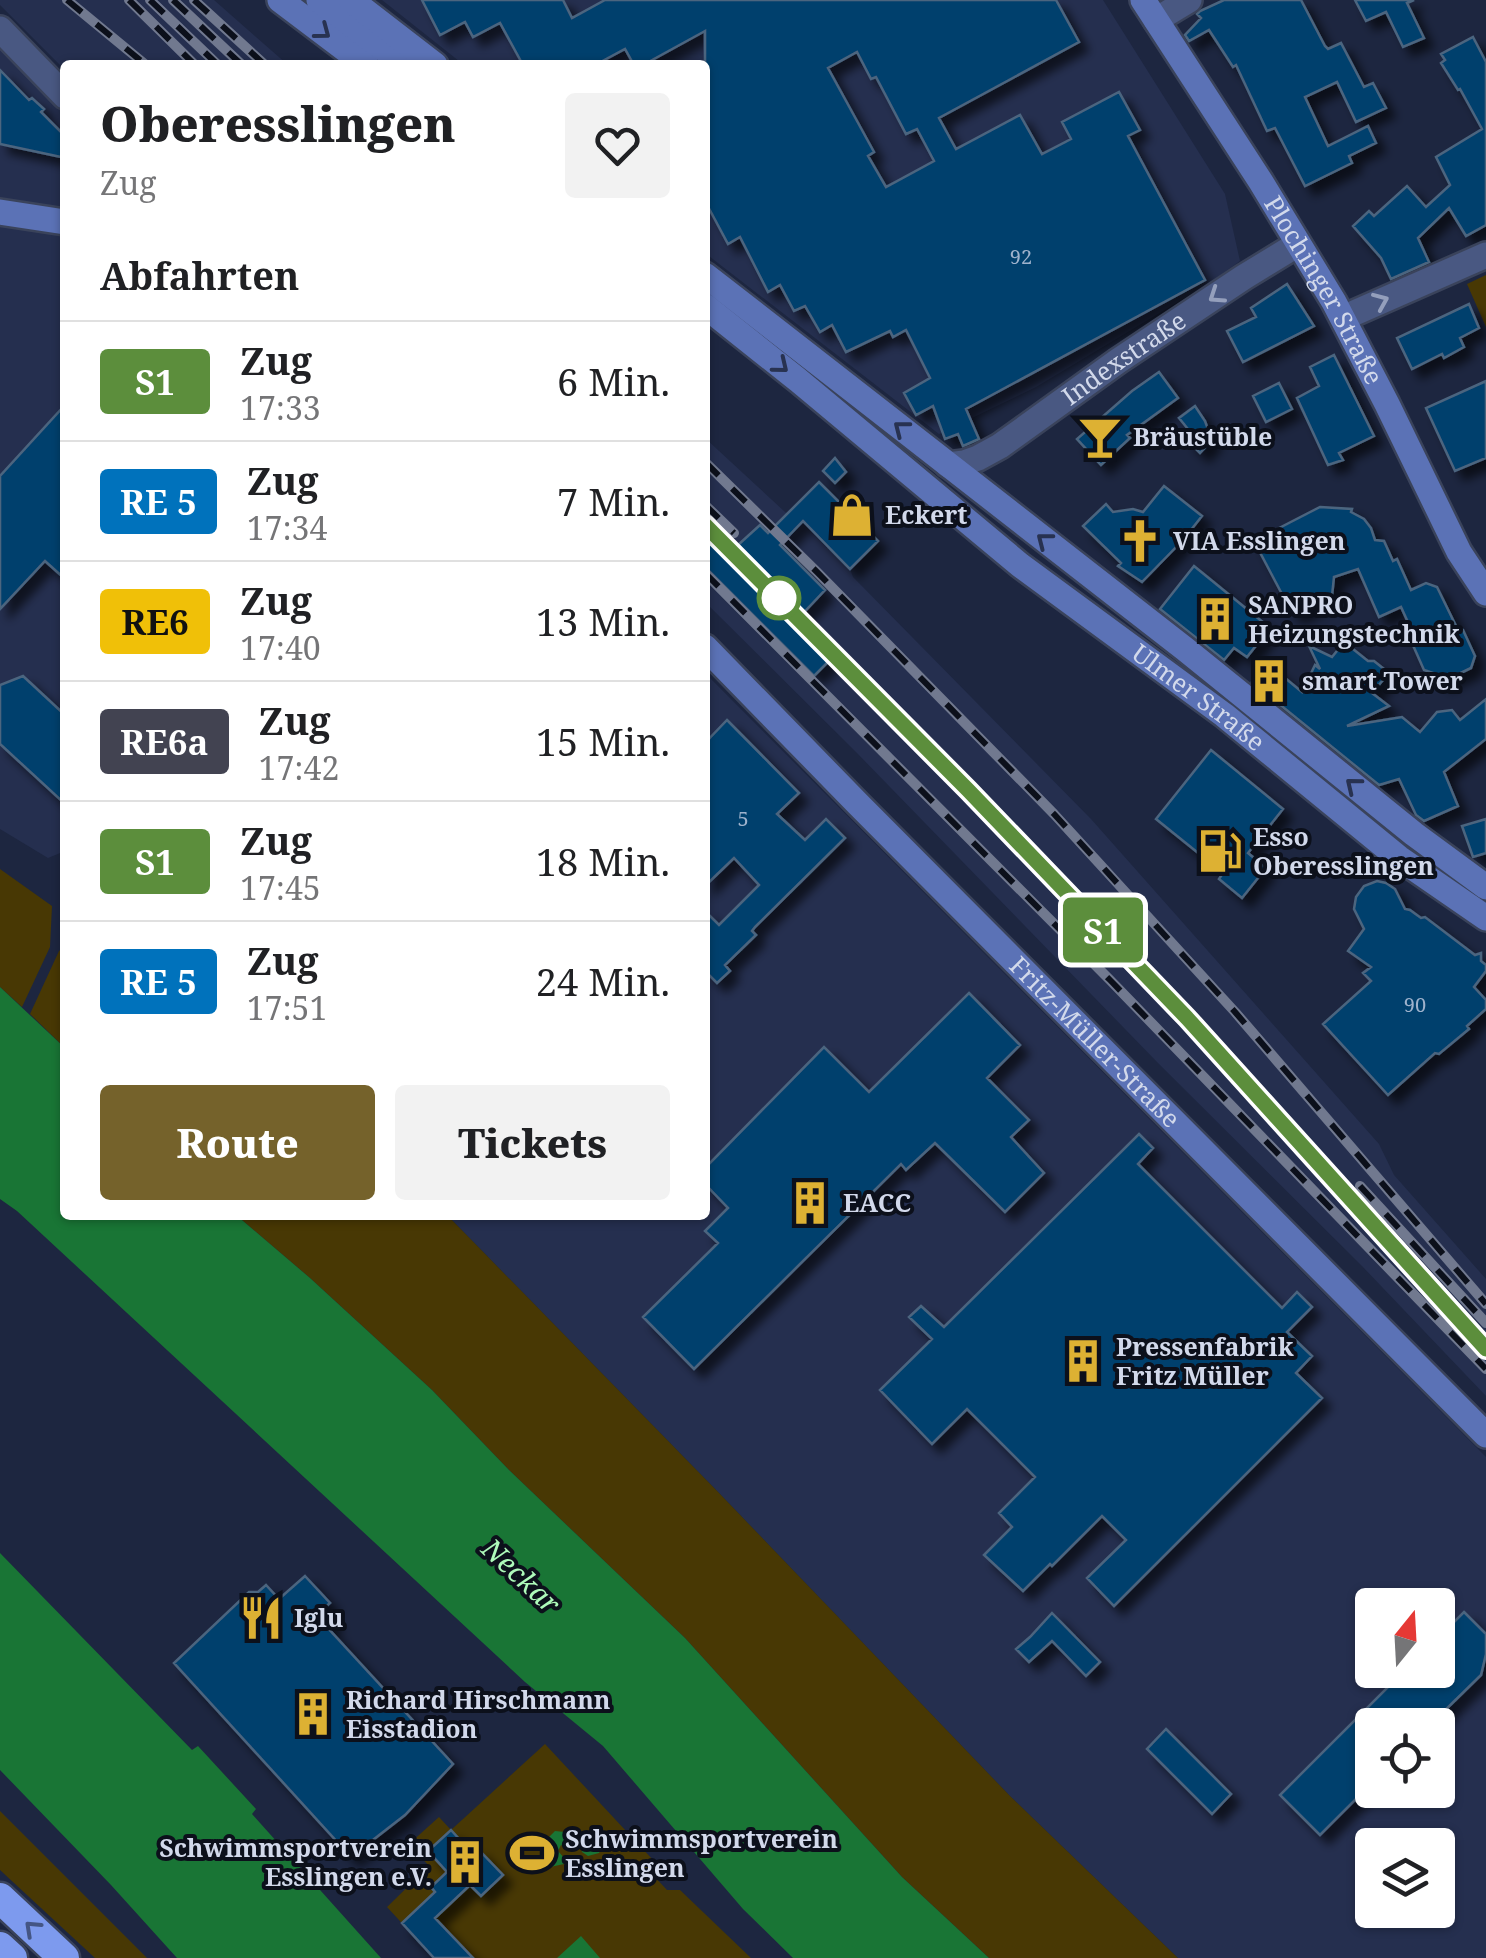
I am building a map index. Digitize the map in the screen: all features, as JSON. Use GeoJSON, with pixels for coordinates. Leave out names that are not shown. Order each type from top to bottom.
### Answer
{"type":"FeatureCollection","features":[{"type":"Feature","properties":{"kind":"highway"},"geometry":{"type":"LineString","coordinates":[[0,1898],[64,1958]]}},
{"type":"Feature","properties":{"kind":"highway"},"geometry":{"type":"LineString","coordinates":[[0,1947],[12,1958]]}},
{"type":"Feature","properties":{"kind":"main road"},"geometry":{"type":"LineString","coordinates":[[280,0],[359,60]]}},
{"type":"Feature","properties":{"kind":"main road"},"geometry":{"type":"LineString","coordinates":[[319,0],[398,60]]}},
{"type":"Feature","properties":{"kind":"main road"},"geometry":{"type":"LineString","coordinates":[[352,0],[429,60]]}},
{"type":"Feature","properties":{"kind":"main road","name":"Plochinger Straße"},"geometry":{"type":"LineString","coordinates":[[1149,10],[1343,318],[1459,552],[1486,593]]}},
{"type":"Feature","properties":{"kind":"main road"},"geometry":{"type":"LineString","coordinates":[[0,212],[60,221]]}},
{"type":"Feature","properties":{"kind":"main road","name":"Ulmer Straße"},"geometry":{"type":"LineString","coordinates":[[710,279],[1486,887]]}},
{"type":"Feature","properties":{"kind":"main road","name":"Ulmer Straße"},"geometry":{"type":"LineString","coordinates":[[710,310],[1020,565],[1224,715],[1398,858],[1475,912],[1486,926]]}},
{"type":"Feature","properties":{"kind":"main road","name":"Ulmer Straße"},"geometry":{"type":"LineString","coordinates":[[911,476],[952,480],[978,488]]}},
{"type":"Feature","properties":{"kind":"main road","name":"Fritz-Müller-Straße"},"geometry":{"type":"LineString","coordinates":[[710,652],[1486,1435]]}},
{"type":"Feature","properties":{"kind":"street"},"geometry":{"type":"LineString","coordinates":[[1149,10],[1189,0]]}},
{"type":"Feature","properties":{"kind":"street"},"geometry":{"type":"LineString","coordinates":[[0,30],[60,91]]}},
{"type":"Feature","properties":{"kind":"street","name":"Indexstraße"},"geometry":{"type":"LineString","coordinates":[[948,465],[978,458],[1000,446],[1118,361],[1298,244]]}},
{"type":"Feature","properties":{"kind":"street"},"geometry":{"type":"LineString","coordinates":[[1343,318],[1486,255]]}},
{"type":"Feature","properties":{"kind":"shaded area"},"geometry":{"type":"Polygon","coordinates":[[[0,0],[214,0],[282,60],[60,60],[60,65],[0,5],[0,0]]]}},
{"type":"Feature","properties":{"kind":"shaded area"},"geometry":{"type":"Polygon","coordinates":[[[382,0],[1103,0],[1225,194],[1240,261],[1036,387],[939,434],[710,257],[710,60],[458,60],[382,0]]]}},
{"type":"Feature","properties":{"kind":"shaded area"},"geometry":{"type":"Polygon","coordinates":[[[0,48],[60,109],[60,853],[48,858],[0,829],[0,48]]]}},
{"type":"Feature","properties":{"kind":"shaded area"},"geometry":{"type":"Polygon","coordinates":[[[1486,275],[1486,327],[1467,284],[1486,275]]]}},
{"type":"Feature","properties":{"kind":"shaded area"},"geometry":{"type":"Polygon","coordinates":[[[710,443],[798,524],[803,521],[1091,819],[1379,1144],[1394,1175],[1486,1279],[1486,1396],[1362,1266],[710,607],[710,443]]]}},
{"type":"Feature","properties":{"kind":"shaded area"},"geometry":{"type":"Polygon","coordinates":[[[710,678],[1486,1457],[1486,1958],[1178,1958],[1010,1796],[452,1220],[710,1220],[710,678]]]}},
{"type":"Feature","properties":{"kind":"shaded area"},"geometry":{"type":"Polygon","coordinates":[[[0,869],[52,906],[50,947],[22,1007],[0,987],[0,869]]]}},
{"type":"Feature","properties":{"kind":"shaded area"},"geometry":{"type":"Polygon","coordinates":[[[60,950],[60,1043],[30,1014],[60,950]]]}},
{"type":"Feature","properties":{"kind":"shaded area"},"geometry":{"type":"Polygon","coordinates":[[[242,1220],[452,1220],[1010,1796],[1178,1958],[989,1958],[902,1877],[685,1638],[509,1470],[432,1390],[242,1220]]]}},
{"type":"Feature","properties":{"kind":"shaded area","name":"Schwimmsportverein Esslingen"},"geometry":{"type":"Polygon","coordinates":[[[545,1744],[654,1861],[653,1875],[667,1890],[680,1890],[751,1958],[434,1958],[387,1907],[429,1866],[409,1844],[439,1817],[451,1830],[545,1744]]]}},
{"type":"Feature","properties":{"kind":"shaded area"},"geometry":{"type":"Polygon","coordinates":[[[0,1811],[147,1958],[95,1958],[0,1870],[0,1811]]]}},
{"type":"Feature","properties":{"kind":"water","name":"Neckar"},"geometry":{"type":"Polygon","coordinates":[[[0,987],[60,1043],[60,1220],[242,1220],[432,1390],[509,1470],[685,1638],[902,1877],[989,1958],[793,1958],[743,1909],[603,1746],[525,1682],[0,1199],[0,987]]]}},
{"type":"Feature","properties":{"kind":"water"},"geometry":{"type":"Polygon","coordinates":[[[0,1553],[192,1750],[198,1746],[256,1809],[252,1814],[381,1958],[177,1958],[0,1770],[0,1553]]]}},
{"type":"Feature","properties":{"kind":"water"},"geometry":{"type":"Polygon","coordinates":[[[555,1831],[565,1832],[573,1840],[567,1849],[561,1845],[558,1851],[565,1859],[564,1864],[550,1867],[540,1856],[541,1845],[552,1850],[556,1845],[549,1837],[555,1831]]]}},
{"type":"Feature","properties":{"kind":"water"},"geometry":{"type":"Polygon","coordinates":[[[593,1832],[601,1835],[604,1844],[599,1853],[588,1856],[582,1852],[580,1842],[593,1832]]]}},
{"type":"Feature","properties":{"kind":"water"},"geometry":{"type":"Polygon","coordinates":[[[581,1936],[600,1958],[557,1958],[581,1936]]]}},
{"type":"Feature","properties":{"kind":"building"},"geometry":{"type":"Polygon","coordinates":[[[422,0],[563,0],[572,18],[605,0],[1056,0],[1079,42],[939,118],[956,149],[1020,115],[1042,154],[1071,139],[1062,122],[1119,92],[1140,130],[1128,136],[1205,280],[966,409],[979,439],[963,446],[958,434],[945,439],[933,406],[916,415],[904,393],[930,378],[906,330],[893,337],[890,331],[846,352],[832,325],[820,332],[805,306],[794,311],[780,285],[768,292],[740,237],[728,244],[710,210],[710,60],[705,60],[705,31],[652,60],[631,60],[625,49],[604,60],[520,60],[500,23],[473,37],[465,22],[440,35],[422,0]],[[857,52],[828,68],[874,152],[868,156],[886,187],[934,161],[917,129],[906,134],[876,77],[871,79],[857,52]]]}},
{"type":"Feature","properties":{"kind":"building"},"geometry":{"type":"Polygon","coordinates":[[[1224,0],[1301,0],[1325,46],[1328,49],[1341,43],[1364,87],[1373,83],[1386,108],[1356,122],[1337,82],[1305,97],[1328,146],[1368,126],[1376,143],[1349,156],[1352,163],[1305,186],[1275,128],[1267,131],[1236,65],[1233,67],[1209,30],[1189,41],[1185,35],[1201,18],[1197,14],[1200,11],[1224,0]]]}},
{"type":"Feature","properties":{"kind":"building"},"geometry":{"type":"Polygon","coordinates":[[[1355,0],[1414,0],[1407,3],[1424,38],[1403,47],[1386,12],[1366,21],[1355,0]]]}},
{"type":"Feature","properties":{"kind":"building"},"geometry":{"type":"Polygon","coordinates":[[[1473,37],[1486,62],[1486,225],[1466,236],[1449,208],[1418,238],[1429,262],[1391,279],[1381,258],[1353,226],[1369,211],[1374,216],[1407,186],[1426,207],[1450,185],[1436,157],[1482,129],[1441,63],[1445,60],[1441,54],[1473,37]]]}},
{"type":"Feature","properties":{"kind":"building"},"geometry":{"type":"Polygon","coordinates":[[[0,70],[29,100],[32,98],[44,109],[41,112],[60,131],[60,157],[0,144],[0,70]]]}},
{"type":"Feature","properties":{"kind":"building"},"geometry":{"type":"Polygon","coordinates":[[[1287,284],[1314,326],[1243,362],[1227,331],[1256,317],[1251,308],[1287,284]]]}},
{"type":"Feature","properties":{"kind":"building"},"geometry":{"type":"Polygon","coordinates":[[[1469,304],[1479,328],[1460,338],[1464,347],[1412,369],[1397,338],[1469,304]]]}},
{"type":"Feature","properties":{"kind":"building"},"geometry":{"type":"Polygon","coordinates":[[[1334,355],[1374,436],[1339,453],[1343,460],[1328,465],[1297,398],[1319,386],[1310,367],[1334,355]]]}},
{"type":"Feature","properties":{"kind":"building"},"geometry":{"type":"Polygon","coordinates":[[[1159,372],[1178,398],[1127,435],[1130,438],[1101,465],[1077,439],[1159,372]]]}},
{"type":"Feature","properties":{"kind":"building"},"geometry":{"type":"Polygon","coordinates":[[[1486,381],[1486,458],[1455,471],[1426,408],[1486,381]]]}},
{"type":"Feature","properties":{"kind":"building"},"geometry":{"type":"Polygon","coordinates":[[[1279,383],[1292,409],[1266,422],[1253,396],[1279,383]]]}},
{"type":"Feature","properties":{"kind":"building"},"geometry":{"type":"Polygon","coordinates":[[[1195,406],[1212,440],[1200,453],[1186,439],[1192,434],[1179,418],[1195,406]]]}},
{"type":"Feature","properties":{"kind":"building"},"geometry":{"type":"Polygon","coordinates":[[[60,410],[60,574],[45,561],[0,609],[0,476],[60,410]]]}},
{"type":"Feature","properties":{"kind":"building"},"geometry":{"type":"Polygon","coordinates":[[[835,458],[846,472],[835,483],[823,471],[835,458]]]}},
{"type":"Feature","properties":{"kind":"building"},"geometry":{"type":"Polygon","coordinates":[[[819,482],[878,541],[850,569],[803,521],[780,545],[825,590],[794,623],[831,659],[814,676],[710,572],[710,538],[727,555],[760,525],[768,533],[819,482]]]}},
{"type":"Feature","properties":{"kind":"building","name":"VIA Esslingen"},"geometry":{"type":"Polygon","coordinates":[[[1164,486],[1202,516],[1142,582],[1118,566],[1121,563],[1083,526],[1106,504],[1113,512],[1143,512],[1164,486]]]}},
{"type":"Feature","properties":{"kind":"building"},"geometry":{"type":"Polygon","coordinates":[[[1320,507],[1352,509],[1364,519],[1375,540],[1384,541],[1393,561],[1397,559],[1411,590],[1426,583],[1437,587],[1475,656],[1471,668],[1442,682],[1439,675],[1424,670],[1401,607],[1379,617],[1358,569],[1334,577],[1332,596],[1292,613],[1254,541],[1320,507]]]}},
{"type":"Feature","properties":{"kind":"building","name":"SANPRO Heizungstechnik"},"geometry":{"type":"Polygon","coordinates":[[[1194,566],[1270,628],[1247,657],[1234,648],[1224,660],[1160,609],[1194,566]]]}},
{"type":"Feature","properties":{"kind":"building"},"geometry":{"type":"Polygon","coordinates":[[[1348,645],[1389,673],[1372,693],[1389,706],[1347,726],[1402,717],[1420,732],[1437,712],[1452,710],[1460,720],[1486,699],[1486,739],[1444,772],[1458,806],[1424,821],[1416,815],[1399,779],[1379,785],[1252,682],[1267,663],[1302,692],[1315,665],[1320,669],[1309,646],[1332,657],[1341,646],[1348,645]]]}},
{"type":"Feature","properties":{"kind":"building"},"geometry":{"type":"Polygon","coordinates":[[[23,676],[60,710],[60,799],[0,744],[0,685],[23,676]]]}},
{"type":"Feature","properties":{"kind":"building"},"geometry":{"type":"Polygon","coordinates":[[[727,720],[799,793],[777,814],[805,840],[826,819],[845,838],[755,927],[752,931],[756,935],[725,965],[730,971],[717,983],[710,976],[710,916],[719,925],[759,885],[734,858],[710,881],[710,738],[727,720]]]}},
{"type":"Feature","properties":{"kind":"building"},"geometry":{"type":"Polygon","coordinates":[[[1211,750],[1283,809],[1248,853],[1266,868],[1242,898],[1219,879],[1223,873],[1156,819],[1211,750]]]}},
{"type":"Feature","properties":{"kind":"building"},"geometry":{"type":"Polygon","coordinates":[[[1486,819],[1486,853],[1473,857],[1462,826],[1486,819]]]}},
{"type":"Feature","properties":{"kind":"building"},"geometry":{"type":"Polygon","coordinates":[[[1377,881],[1395,889],[1405,909],[1425,917],[1475,955],[1481,953],[1481,961],[1486,965],[1474,987],[1486,1000],[1486,1009],[1467,1026],[1469,1029],[1388,1095],[1323,1024],[1371,981],[1363,973],[1371,967],[1348,951],[1364,929],[1354,909],[1356,897],[1364,886],[1377,881]]]}},
{"type":"Feature","properties":{"kind":"building","name":"EACC"},"geometry":{"type":"Polygon","coordinates":[[[969,993],[1020,1045],[987,1078],[1029,1120],[1011,1137],[1044,1173],[1005,1212],[935,1143],[906,1170],[901,1164],[694,1369],[643,1317],[718,1243],[705,1231],[728,1208],[710,1189],[710,1163],[824,1047],[869,1092],[969,993]]]}},
{"type":"Feature","properties":{"kind":"building","name":"Pressenfabrik Fritz Müller"},"geometry":{"type":"Polygon","coordinates":[[[1139,1134],[1153,1148],[1138,1164],[1282,1308],[1297,1292],[1312,1307],[1287,1332],[1312,1356],[1296,1373],[1322,1398],[1114,1606],[1087,1578],[1126,1540],[1102,1516],[1023,1591],[984,1555],[1012,1527],[999,1513],[1035,1477],[967,1409],[932,1444],[880,1390],[932,1339],[909,1317],[921,1306],[944,1327],[1139,1134]]]}},
{"type":"Feature","properties":{"kind":"building","name":"Richard Hirschmann Eisstadion"},"geometry":{"type":"Polygon","coordinates":[[[305,1576],[330,1603],[322,1610],[333,1622],[327,1627],[453,1764],[405,1815],[351,1857],[174,1663],[249,1592],[258,1592],[266,1585],[279,1599],[305,1576]]]}},
{"type":"Feature","properties":{"kind":"building"},"geometry":{"type":"Polygon","coordinates":[[[1464,1612],[1486,1634],[1481,1675],[1447,1708],[1367,1708],[1387,1688],[1455,1688],[1455,1621],[1464,1612]]]}},
{"type":"Feature","properties":{"kind":"building"},"geometry":{"type":"Polygon","coordinates":[[[1052,1613],[1100,1662],[1086,1676],[1052,1641],[1029,1662],[1016,1649],[1052,1613]]]}},
{"type":"Feature","properties":{"kind":"building"},"geometry":{"type":"Polygon","coordinates":[[[1355,1720],[1355,1800],[1320,1835],[1280,1795],[1355,1720]]]}},
{"type":"Feature","properties":{"kind":"building"},"geometry":{"type":"Polygon","coordinates":[[[1166,1729],[1231,1794],[1212,1814],[1147,1749],[1166,1729]]]}},
{"type":"Feature","properties":{"kind":"building"},"geometry":{"type":"Polygon","coordinates":[[[451,1830],[472,1853],[477,1848],[503,1875],[481,1896],[470,1885],[435,1918],[473,1958],[434,1958],[402,1923],[435,1892],[431,1887],[447,1872],[428,1851],[451,1830]]]}},
{"type":"Feature","properties":{"kind":"railway"},"geometry":{"type":"LineString","coordinates":[[67,0],[140,60]]}},
{"type":"Feature","properties":{"kind":"railway"},"geometry":{"type":"LineString","coordinates":[[129,0],[190,60]]}},
{"type":"Feature","properties":{"kind":"railway"},"geometry":{"type":"LineString","coordinates":[[150,0],[213,60]]}},
{"type":"Feature","properties":{"kind":"railway"},"geometry":{"type":"LineString","coordinates":[[173,0],[237,60]]}},
{"type":"Feature","properties":{"kind":"railway"},"geometry":{"type":"LineString","coordinates":[[194,0],[260,60]]}},
{"type":"Feature","properties":{"kind":"railway"},"geometry":{"type":"LineString","coordinates":[[710,467],[1054,814],[1235,1012],[1486,1304]]}},
{"type":"Feature","properties":{"kind":"railway"},"geometry":{"type":"LineString","coordinates":[[710,510],[734,533]]}},
{"type":"Feature","properties":{"kind":"railway"},"geometry":{"type":"LineString","coordinates":[[710,531],[969,790],[1168,997],[1486,1349]]}},
{"type":"Feature","properties":{"kind":"railway"},"geometry":{"type":"LineString","coordinates":[[710,578],[1110,980],[1486,1369]]}},
{"type":"Feature","properties":{"kind":"railway"},"geometry":{"type":"LineString","coordinates":[[1360,1186],[1486,1323]]}},
{"type":"Feature","properties":{"kind":"train","name":"S1"},"geometry":{"type":"LineString","coordinates":[[710,530],[1187,1018],[1486,1349]]}},
{"type":"Feature","properties":{"kind":"place","name":"Bräustüble"},"geometry":{"type":"Point","coordinates":[1100,437]}},
{"type":"Feature","properties":{"kind":"place","name":"Eckert"},"geometry":{"type":"Point","coordinates":[852,515]}},
{"type":"Feature","properties":{"kind":"place","name":"VIA Esslingen"},"geometry":{"type":"Point","coordinates":[1140,541]}},
{"type":"Feature","properties":{"kind":"place","name":"SANPRO Heizungstechnik"},"geometry":{"type":"Point","coordinates":[1215,619]}},
{"type":"Feature","properties":{"kind":"place","name":"smart Tower"},"geometry":{"type":"Point","coordinates":[1269,681]}},
{"type":"Feature","properties":{"kind":"place","name":"Esso Oberesslingen"},"geometry":{"type":"Point","coordinates":[1220,851]}},
{"type":"Feature","properties":{"kind":"place","name":"EACC"},"geometry":{"type":"Point","coordinates":[810,1203]}},
{"type":"Feature","properties":{"kind":"place","name":"Pressenfabrik Fritz Müller"},"geometry":{"type":"Point","coordinates":[1083,1361]}},
{"type":"Feature","properties":{"kind":"place","name":"Iglu"},"geometry":{"type":"Point","coordinates":[261,1618]}},
{"type":"Feature","properties":{"kind":"place","name":"Richard Hirschmann Eisstadion"},"geometry":{"type":"Point","coordinates":[313,1714]}},
{"type":"Feature","properties":{"kind":"place","name":"Schwimmsportverein Esslingen"},"geometry":{"type":"Point","coordinates":[532,1853]}},
{"type":"Feature","properties":{"kind":"place","name":"Schwimmsportverein Esslingen e.V."},"geometry":{"type":"Point","coordinates":[465,1862]}}]}
